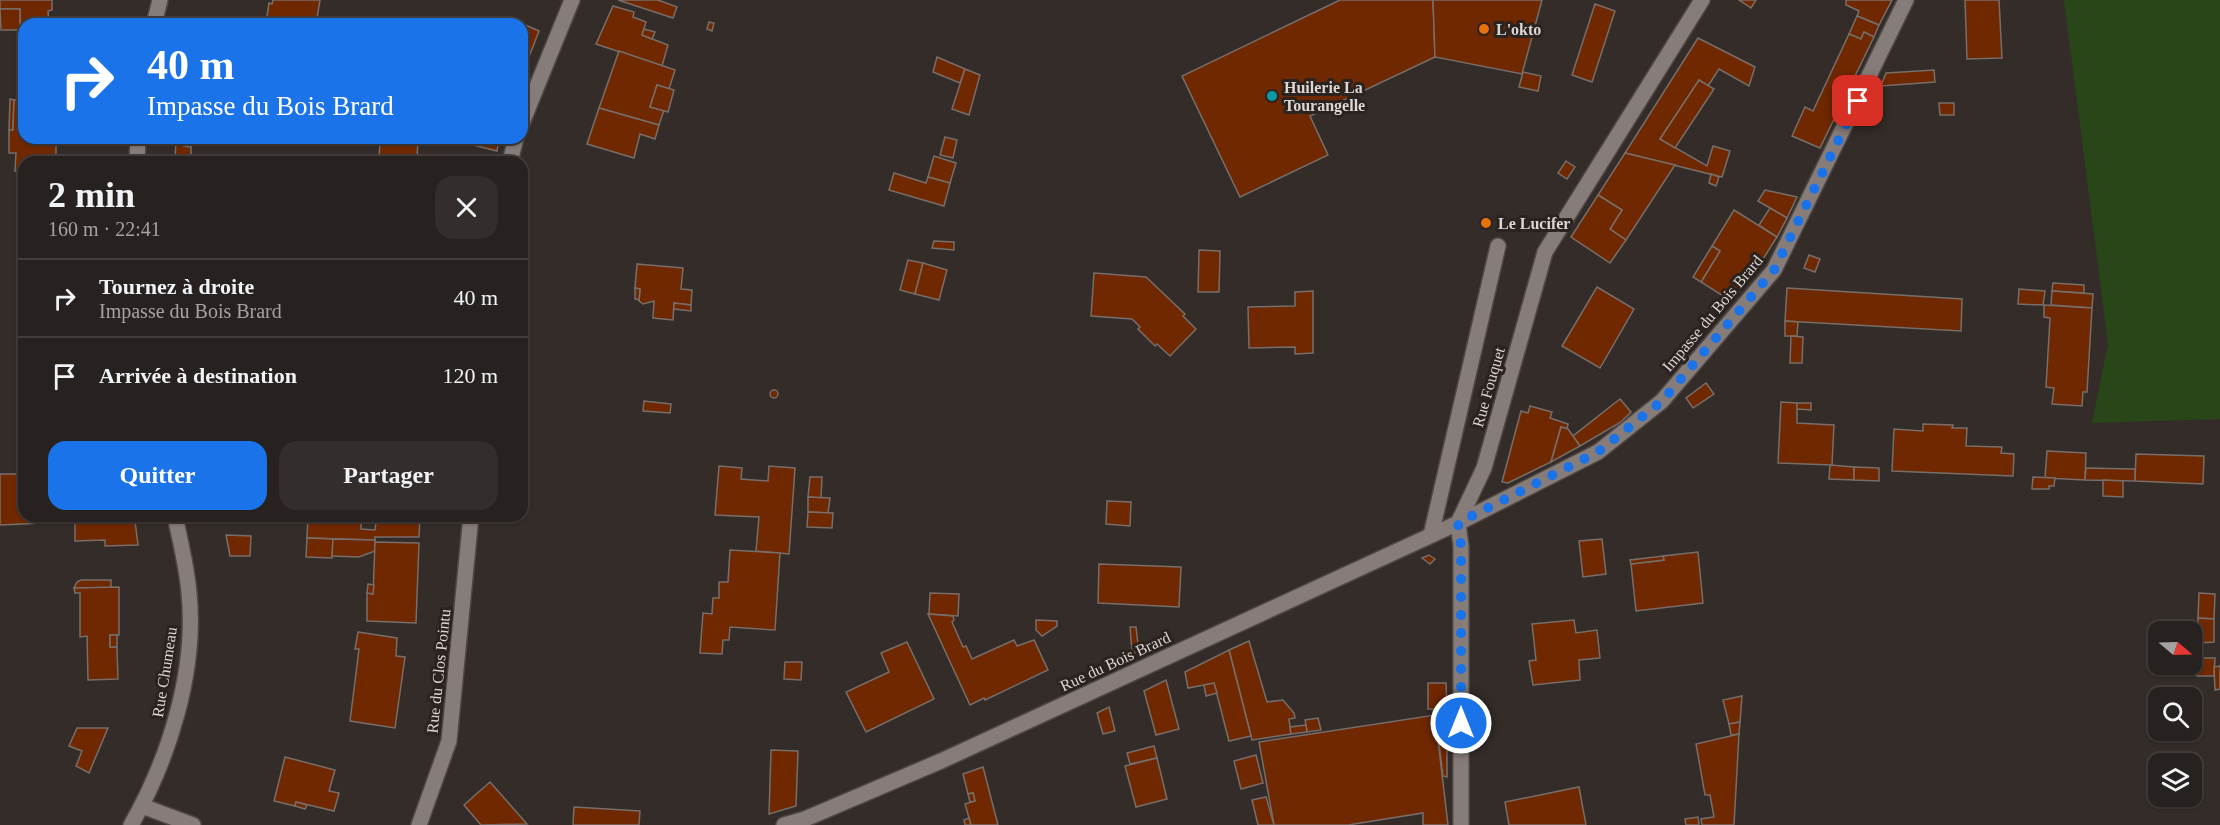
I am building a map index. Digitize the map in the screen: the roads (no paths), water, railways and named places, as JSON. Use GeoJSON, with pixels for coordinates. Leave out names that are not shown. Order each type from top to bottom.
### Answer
{"type":"FeatureCollection","features":[{"type":"Feature","properties":{"kind":"street"},"geometry":{"type":"LineString","coordinates":[[155,18],[160,0]]}},
{"type":"Feature","properties":{"kind":"street"},"geometry":{"type":"LineString","coordinates":[[528,108],[572,0]]}},
{"type":"Feature","properties":{"kind":"street","name":"Rue Fouquet"},"geometry":{"type":"LineString","coordinates":[[1458,523],[1484,468],[1545,252],[1702,0]]}},
{"type":"Feature","properties":{"kind":"street","name":"Impasse du Bois Brard"},"geometry":{"type":"LineString","coordinates":[[1458,523],[1598,452],[1662,401],[1774,270],[1906,0]]}},
{"type":"Feature","properties":{"kind":"street"},"geometry":{"type":"LineString","coordinates":[[1431,535],[1498,246]]}},
{"type":"Feature","properties":{"kind":"street","name":"Rue Chumeau"},"geometry":{"type":"LineString","coordinates":[[131,825],[142,806],[172,735],[184,677],[189,637],[189,593],[176,522]]}},
{"type":"Feature","properties":{"kind":"street","name":"Rue du Clos Pointu"},"geometry":{"type":"LineString","coordinates":[[419,825],[449,741],[470,522]]}},
{"type":"Feature","properties":{"kind":"street"},"geometry":{"type":"LineString","coordinates":[[1458,523],[1461,546],[1461,825]]}},
{"type":"Feature","properties":{"kind":"street","name":"Rue du Bois Brard"},"geometry":{"type":"LineString","coordinates":[[784,825],[804,819],[941,761],[1458,523]]}},
{"type":"Feature","properties":{"kind":"street"},"geometry":{"type":"LineString","coordinates":[[142,806],[193,825]]}},
{"type":"Feature","properties":{"kind":"place","name":"L'okto"},"geometry":{"type":"Point","coordinates":[1484,29]}},
{"type":"Feature","properties":{"kind":"place","name":"Huilerie La Tourangelle"},"geometry":{"type":"Point","coordinates":[1272,96]}},
{"type":"Feature","properties":{"kind":"place","name":"Le Lucifer"},"geometry":{"type":"Point","coordinates":[1486,223]}}]}
